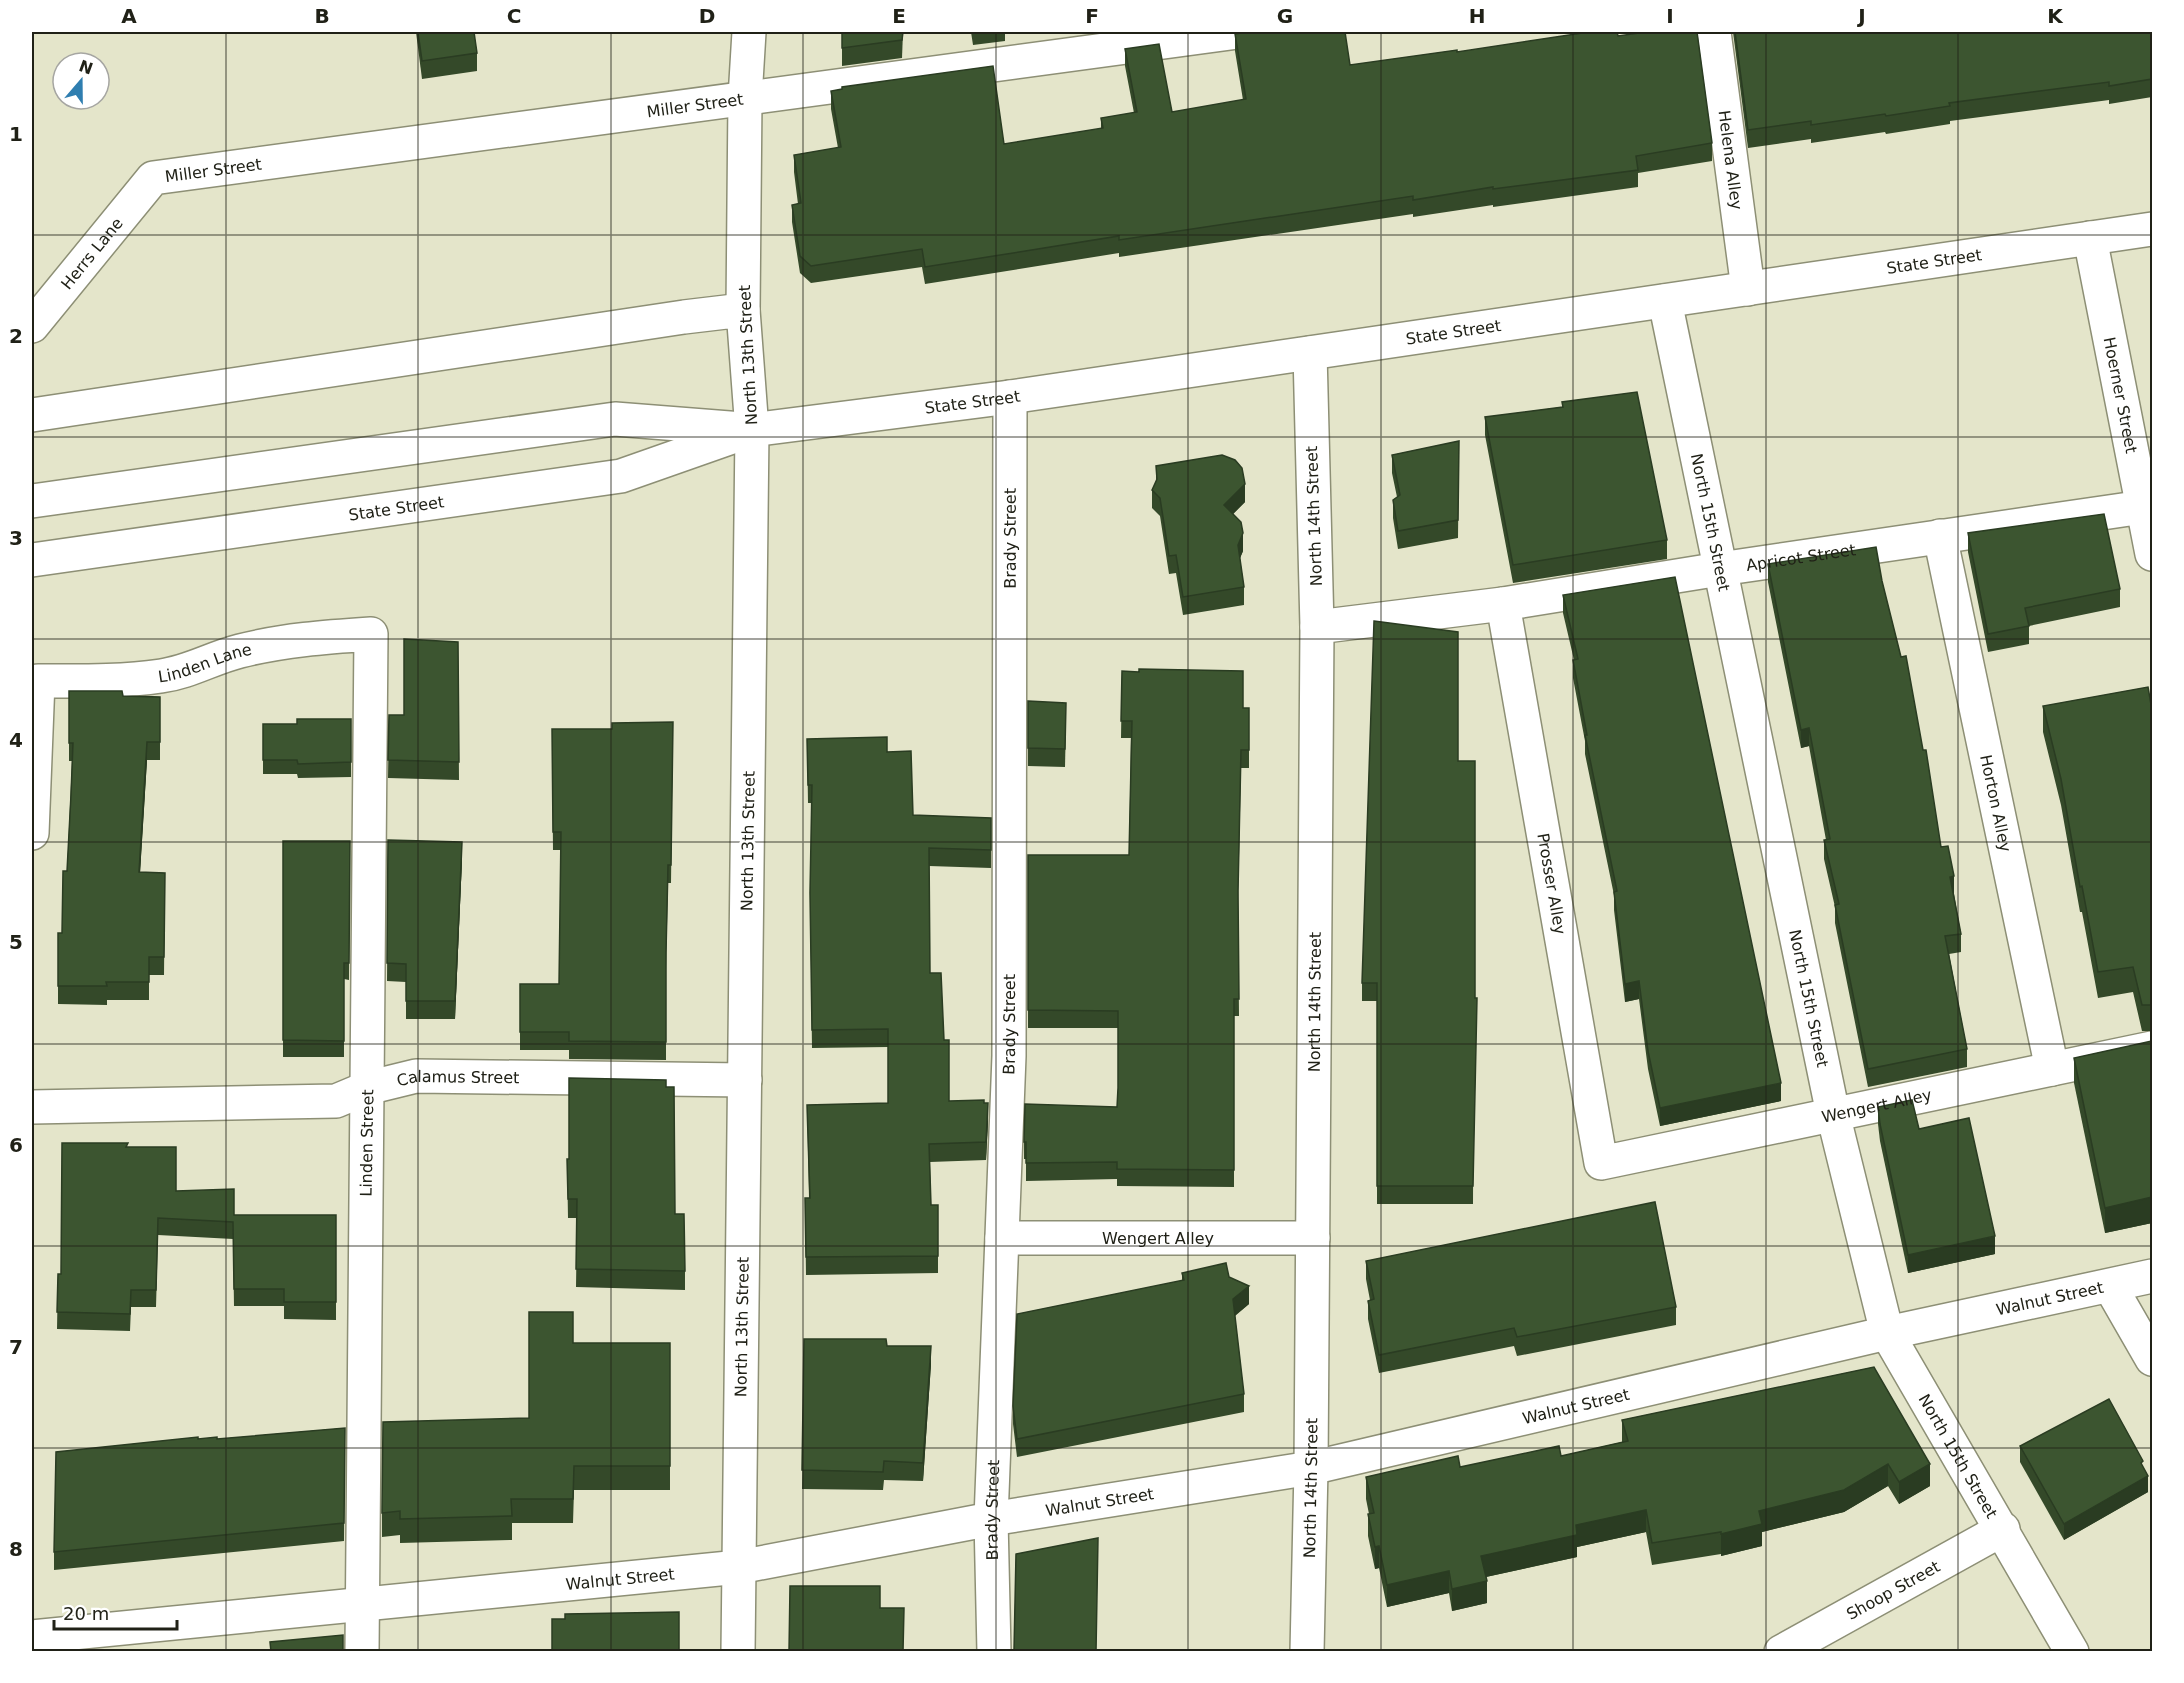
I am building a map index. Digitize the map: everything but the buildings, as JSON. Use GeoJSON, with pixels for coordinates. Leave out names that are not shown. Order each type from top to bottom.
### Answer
{"type":"FeatureCollection","features":[{"type":"Feature","properties":{"kind":"street","name":"North 13th Street"},"geometry":{"type":"LineString","coordinates":[[738,1652],[752,430],[744,310],[745,98],[748,32]]}},
{"type":"Feature","properties":{"kind":"street","name":"Miller Street"},"geometry":{"type":"LineString","coordinates":[[153,178],[1238,32]]}},
{"type":"Feature","properties":{"kind":"street","name":"Helena Alley"},"geometry":{"type":"LineString","coordinates":[[1714,32],[1748,289]]}},
{"type":"Feature","properties":{"kind":"street","name":"Herrs Lane"},"geometry":{"type":"LineString","coordinates":[[32,326],[153,178]]}},
{"type":"Feature","properties":{"kind":"street","name":"State Street"},"geometry":{"type":"LineString","coordinates":[[32,560],[621,476],[752,430],[1010,397],[2152,229]]}},
{"type":"Feature","properties":{"kind":"street","name":"Hoerner Street"},"geometry":{"type":"LineString","coordinates":[[2090,238],[2152,554]]}},
{"type":"Feature","properties":{"kind":"street","name":"North 15th Street"},"geometry":{"type":"LineString","coordinates":[[1665,301],[1833,1114],[1887,1333],[2003,1529],[2072,1652]]}},
{"type":"Feature","properties":{"kind":"street"},"geometry":{"type":"LineString","coordinates":[[32,415],[684,317],[744,310]]}},
{"type":"Feature","properties":{"kind":"street","name":"North 14th Street"},"geometry":{"type":"LineString","coordinates":[[1307,1652],[1311,1468],[1317,627],[1310,353]]}},
{"type":"Feature","properties":{"kind":"street","name":"Brady Street"},"geometry":{"type":"LineString","coordinates":[[994,1652],[991,1519],[1009,1056],[1010,397]]}},
{"type":"Feature","properties":{"kind":"street","name":"State Street"},"geometry":{"type":"LineString","coordinates":[[32,501],[615,418],[752,430]]}},
{"type":"Feature","properties":{"kind":"street","name":"Apricot Street"},"geometry":{"type":"LineString","coordinates":[[1317,627],[1503,604],[1720,569],[2143,507]]}},
{"type":"Feature","properties":{"kind":"street","name":"Horton Alley"},"geometry":{"type":"LineString","coordinates":[[1940,536],[2052,1070]]}},
{"type":"Feature","properties":{"kind":"street","name":"Prosser Alley"},"geometry":{"type":"LineString","coordinates":[[1503,604],[1601,1163]]}},
{"type":"Feature","properties":{"kind":"street","name":"Linden Lane"},"geometry":{"type":"LineString","coordinates":[[32,833],[38,681],[126,680],[162,676],[190,670],[237,652],[288,641],[371,634]]}},
{"type":"Feature","properties":{"kind":"street","name":"Linden Street"},"geometry":{"type":"LineString","coordinates":[[362,1652],[371,634]]}},
{"type":"Feature","properties":{"kind":"street","name":"Wengert Alley"},"geometry":{"type":"LineString","coordinates":[[1601,1163],[2152,1048]]}},
{"type":"Feature","properties":{"kind":"street","name":"Calamus Street"},"geometry":{"type":"LineString","coordinates":[[32,1107],[336,1101],[367,1088],[416,1076],[745,1080]]}},
{"type":"Feature","properties":{"kind":"street","name":"Wengert Alley"},"geometry":{"type":"LineString","coordinates":[[1002,1238],[1313,1238]]}},
{"type":"Feature","properties":{"kind":"street","name":"Walnut Street"},"geometry":{"type":"LineString","coordinates":[[32,1637],[739,1567],[991,1519],[1311,1468],[1887,1333],[2152,1276]]}},
{"type":"Feature","properties":{"kind":"street"},"geometry":{"type":"LineString","coordinates":[[2110,1286],[2152,1359]]}},
{"type":"Feature","properties":{"kind":"street","name":"Shoop Street"},"geometry":{"type":"LineString","coordinates":[[1781,1652],[2003,1529]]}}]}
